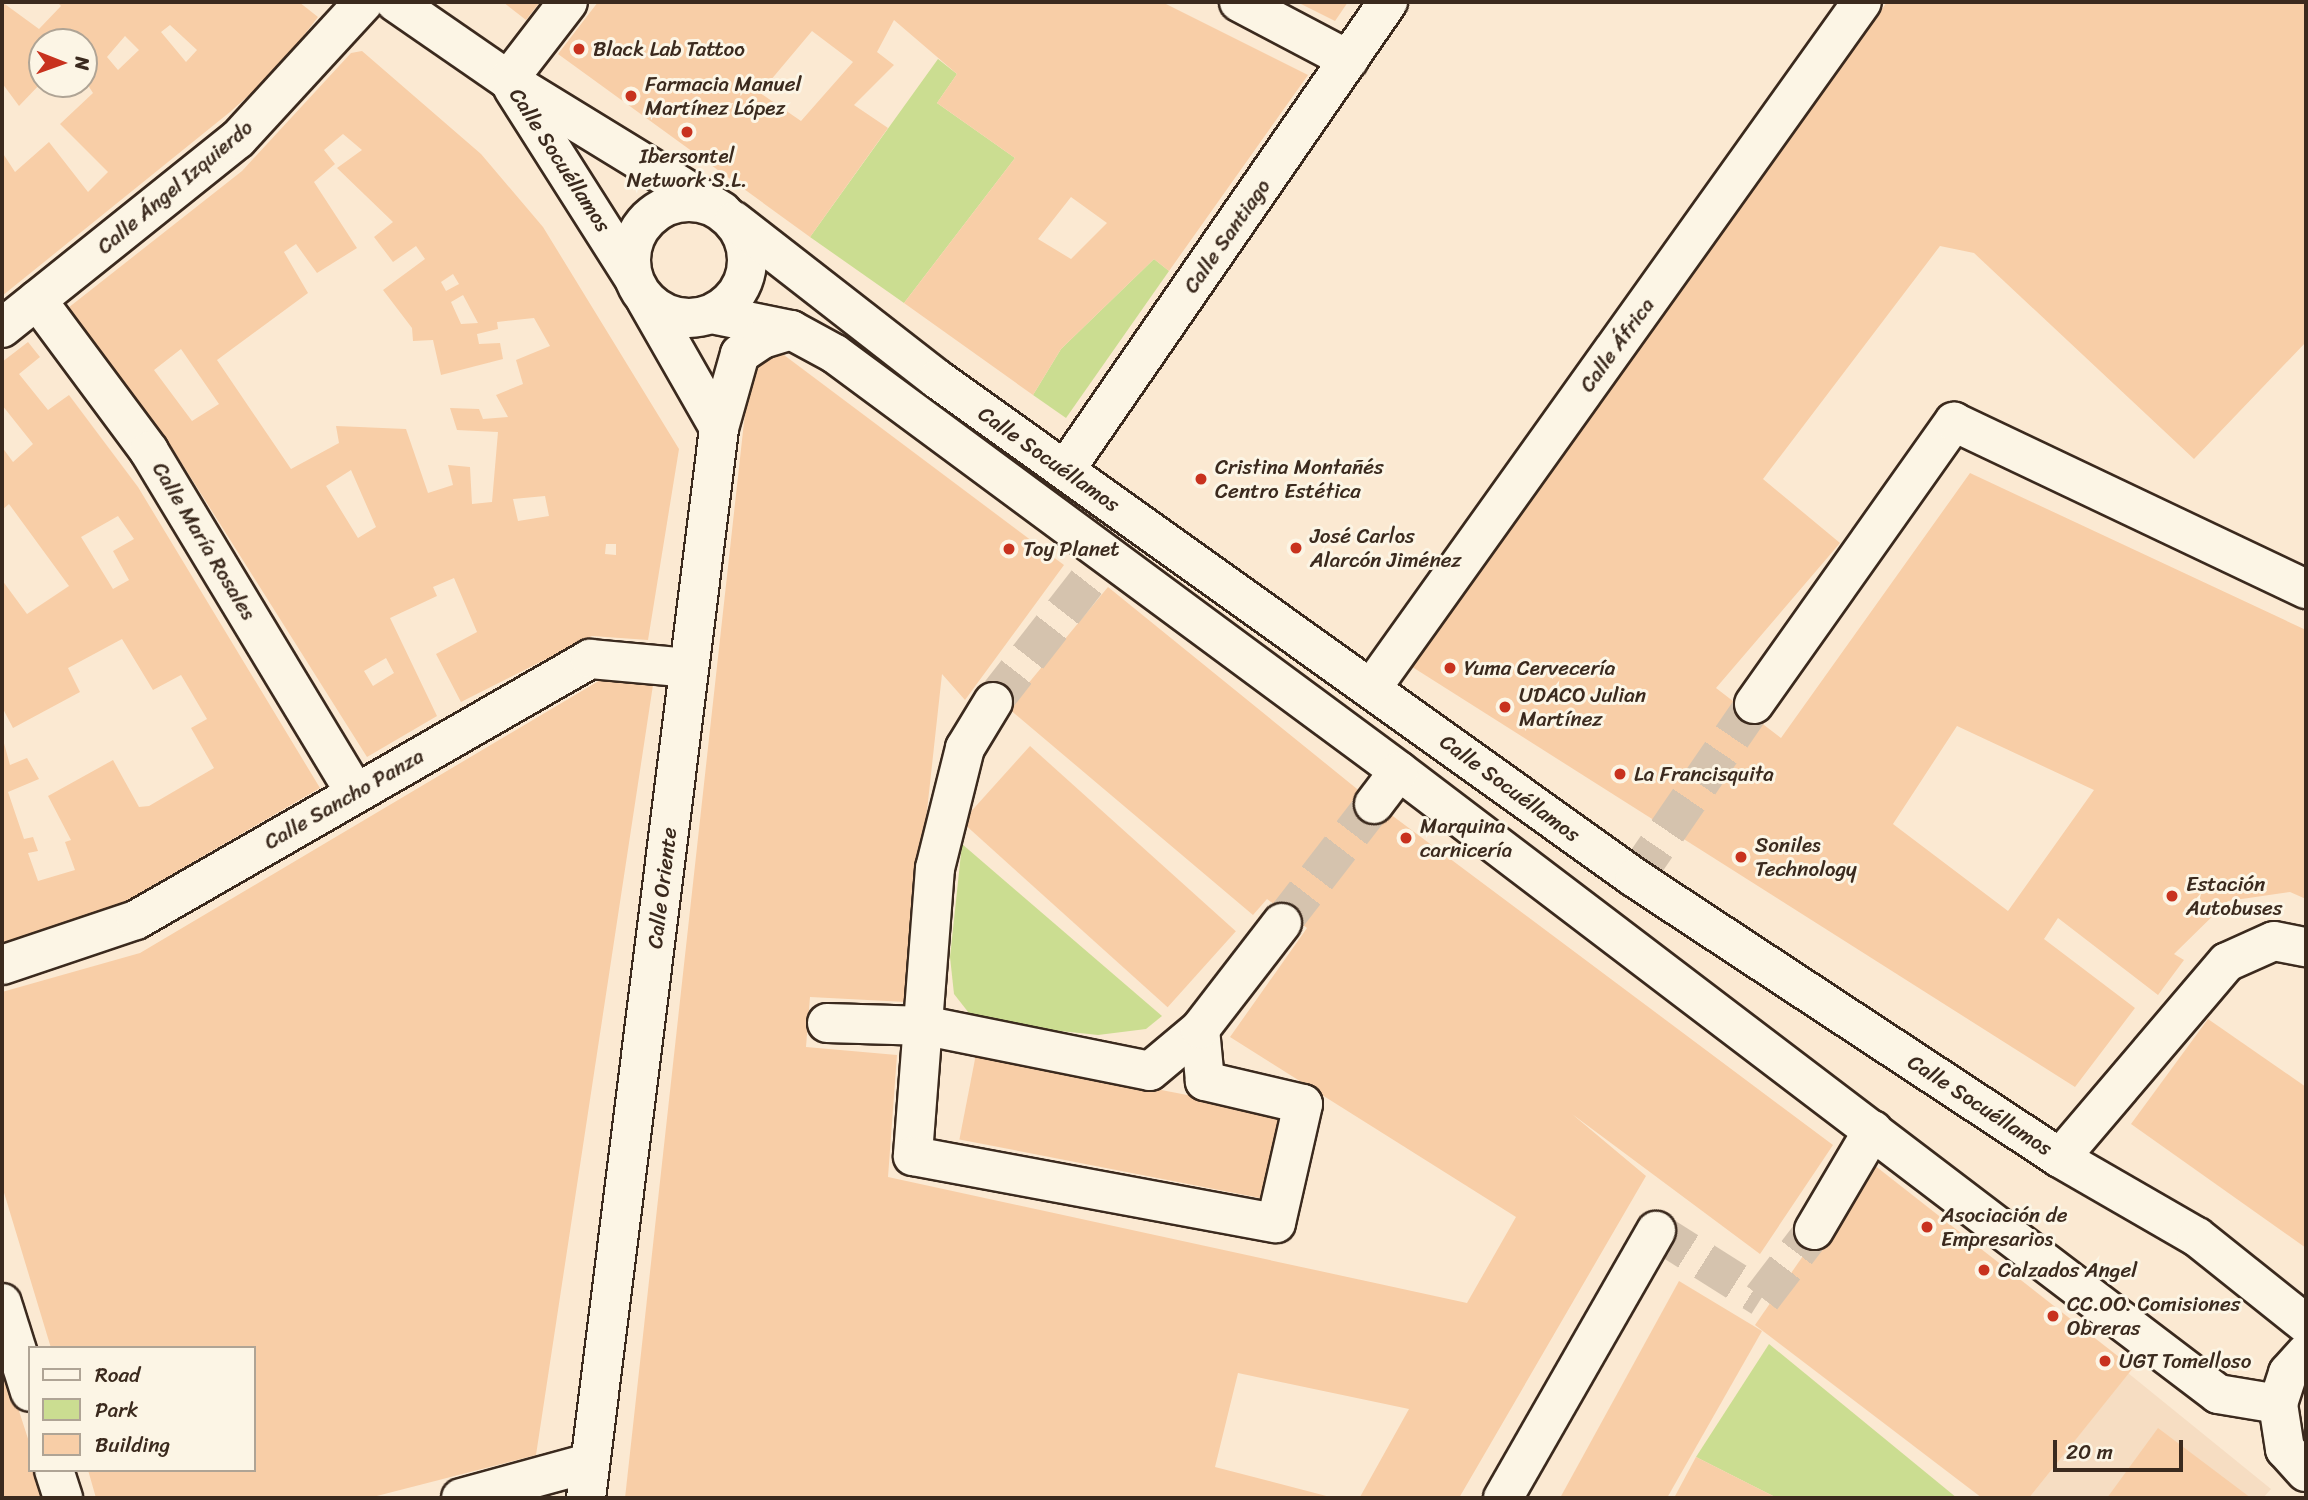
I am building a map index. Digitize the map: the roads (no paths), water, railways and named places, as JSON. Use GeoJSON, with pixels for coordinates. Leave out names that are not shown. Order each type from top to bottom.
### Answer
{"type":"FeatureCollection","features":[{"type":"Feature","properties":{"kind":"street","name":"Calle Ángel Izquierdo"},"geometry":{"type":"LineString","coordinates":[[2,328],[239,139],[364,2]]}},
{"type":"Feature","properties":{"kind":"street","name":"Calle Socuéllamos"},"geometry":{"type":"LineString","coordinates":[[395,2],[508,80],[728,216],[1065,470],[1635,878],[2060,1158],[2197,1237],[2306,1324]]}},
{"type":"Feature","properties":{"kind":"street"},"geometry":{"type":"LineString","coordinates":[[508,80],[568,2]]}},
{"type":"Feature","properties":{"kind":"street"},"geometry":{"type":"LineString","coordinates":[[1239,2],[1349,60]]}},
{"type":"Feature","properties":{"kind":"street","name":"Calle Santiago"},"geometry":{"type":"LineString","coordinates":[[1065,470],[1388,2]]}},
{"type":"Feature","properties":{"kind":"street","name":"Calle África"},"geometry":{"type":"LineString","coordinates":[[1371,689],[1862,2]]}},
{"type":"Feature","properties":{"kind":"street","name":"Calle Socuéllamos"},"geometry":{"type":"LineString","coordinates":[[508,80],[638,287]]}},
{"type":"Feature","properties":{"kind":"street"},"geometry":{"type":"LineString","coordinates":[[638,287],[675,317],[712,314],[730,303],[747,274],[745,239],[728,216],[686,201],[655,212],[634,241],[638,287],[719,428]]}},
{"type":"Feature","properties":{"kind":"street","name":"Calle María Rosales"},"geometry":{"type":"LineString","coordinates":[[37,300],[149,451],[355,793]]}},
{"type":"Feature","properties":{"kind":"street","name":"Calle Socuéllamos"},"geometry":{"type":"LineString","coordinates":[[712,314],[791,330],[835,355],[1099,567],[1399,771],[2218,1394],[2278,1404]]}},
{"type":"Feature","properties":{"kind":"street","name":"Calle Oriente"},"geometry":{"type":"LineString","coordinates":[[588,1480],[719,428],[740,355],[762,338],[791,330]]}},
{"type":"Feature","properties":{"kind":"street"},"geometry":{"type":"LineString","coordinates":[[1754,704],[1954,422],[2306,589]]}},
{"type":"Feature","properties":{"kind":"street","name":"Calle Sancho Panza"},"geometry":{"type":"LineString","coordinates":[[2,965],[136,920],[590,659],[689,668]]}},
{"type":"Feature","properties":{"kind":"street"},"geometry":{"type":"LineString","coordinates":[[993,702],[965,748],[948,798],[935,868],[927,1026],[913,1156],[1276,1223],[1303,1104],[1205,1081],[1200,1029]]}},
{"type":"Feature","properties":{"kind":"street"},"geometry":{"type":"LineString","coordinates":[[1374,804],[1399,771]]}},
{"type":"Feature","properties":{"kind":"street"},"geometry":{"type":"LineString","coordinates":[[827,1023],[927,1026],[1150,1071],[1200,1029],[1282,923]]}},
{"type":"Feature","properties":{"kind":"street"},"geometry":{"type":"LineString","coordinates":[[2060,1158],[2227,962],[2274,941],[2306,947]]}},
{"type":"Feature","properties":{"kind":"street"},"geometry":{"type":"LineString","coordinates":[[1814,1230],[1873,1130]]}},
{"type":"Feature","properties":{"kind":"street"},"geometry":{"type":"LineString","coordinates":[[1503,1498],[1656,1231]]}},
{"type":"Feature","properties":{"kind":"street"},"geometry":{"type":"LineString","coordinates":[[2,1303],[28,1386]]}},
{"type":"Feature","properties":{"kind":"street"},"geometry":{"type":"LineString","coordinates":[[2306,1353],[2288,1373],[2278,1404],[2286,1449],[2306,1472]]}},
{"type":"Feature","properties":{"kind":"street"},"geometry":{"type":"LineString","coordinates":[[55,1472],[63,1498]]}},
{"type":"Feature","properties":{"kind":"street"},"geometry":{"type":"LineString","coordinates":[[461,1498],[588,1480]]}},
{"type":"Feature","properties":{"kind":"tunnel"},"geometry":{"type":"LineString","coordinates":[[993,702],[1090,578]]}},
{"type":"Feature","properties":{"kind":"tunnel"},"geometry":{"type":"LineString","coordinates":[[1635,878],[1754,704]]}},
{"type":"Feature","properties":{"kind":"tunnel"},"geometry":{"type":"LineString","coordinates":[[1282,923],[1374,804]]}},
{"type":"Feature","properties":{"kind":"tunnel"},"geometry":{"type":"LineString","coordinates":[[1656,1231],[1762,1298],[1814,1230]]}},
{"type":"Feature","properties":{"kind":"place","name":"Black Lab Tattoo"},"geometry":{"type":"Point","coordinates":[579,49]}},
{"type":"Feature","properties":{"kind":"place","name":"Farmacia Manuel Martínez López"},"geometry":{"type":"Point","coordinates":[631,96]}},
{"type":"Feature","properties":{"kind":"place","name":"Ibersontel Network S.L."},"geometry":{"type":"Point","coordinates":[687,132]}},
{"type":"Feature","properties":{"kind":"place","name":"Cristina Montañés Centro Estética"},"geometry":{"type":"Point","coordinates":[1201,479]}},
{"type":"Feature","properties":{"kind":"place","name":"José Carlos Alarcón Jiménez"},"geometry":{"type":"Point","coordinates":[1296,548]}},
{"type":"Feature","properties":{"kind":"place","name":"Toy Planet"},"geometry":{"type":"Point","coordinates":[1009,549]}},
{"type":"Feature","properties":{"kind":"place","name":"Yuma Cervecería"},"geometry":{"type":"Point","coordinates":[1450,668]}},
{"type":"Feature","properties":{"kind":"place","name":"UDACO Julian Martínez"},"geometry":{"type":"Point","coordinates":[1505,707]}},
{"type":"Feature","properties":{"kind":"place","name":"La Francisquita"},"geometry":{"type":"Point","coordinates":[1620,774]}},
{"type":"Feature","properties":{"kind":"place","name":"Marquina carnicería"},"geometry":{"type":"Point","coordinates":[1406,838]}},
{"type":"Feature","properties":{"kind":"place","name":"Soniles Technology"},"geometry":{"type":"Point","coordinates":[1741,857]}},
{"type":"Feature","properties":{"kind":"place","name":"Estación Autobuses"},"geometry":{"type":"Point","coordinates":[2172,896]}},
{"type":"Feature","properties":{"kind":"place","name":"Asociación de Empresarios"},"geometry":{"type":"Point","coordinates":[1927,1227]}},
{"type":"Feature","properties":{"kind":"place","name":"Calzados Angel"},"geometry":{"type":"Point","coordinates":[1984,1270]}},
{"type":"Feature","properties":{"kind":"place","name":"CC.OO. Comisiones Obreras"},"geometry":{"type":"Point","coordinates":[2053,1316]}},
{"type":"Feature","properties":{"kind":"place","name":"UGT Tomelloso"},"geometry":{"type":"Point","coordinates":[2105,1361]}}]}
